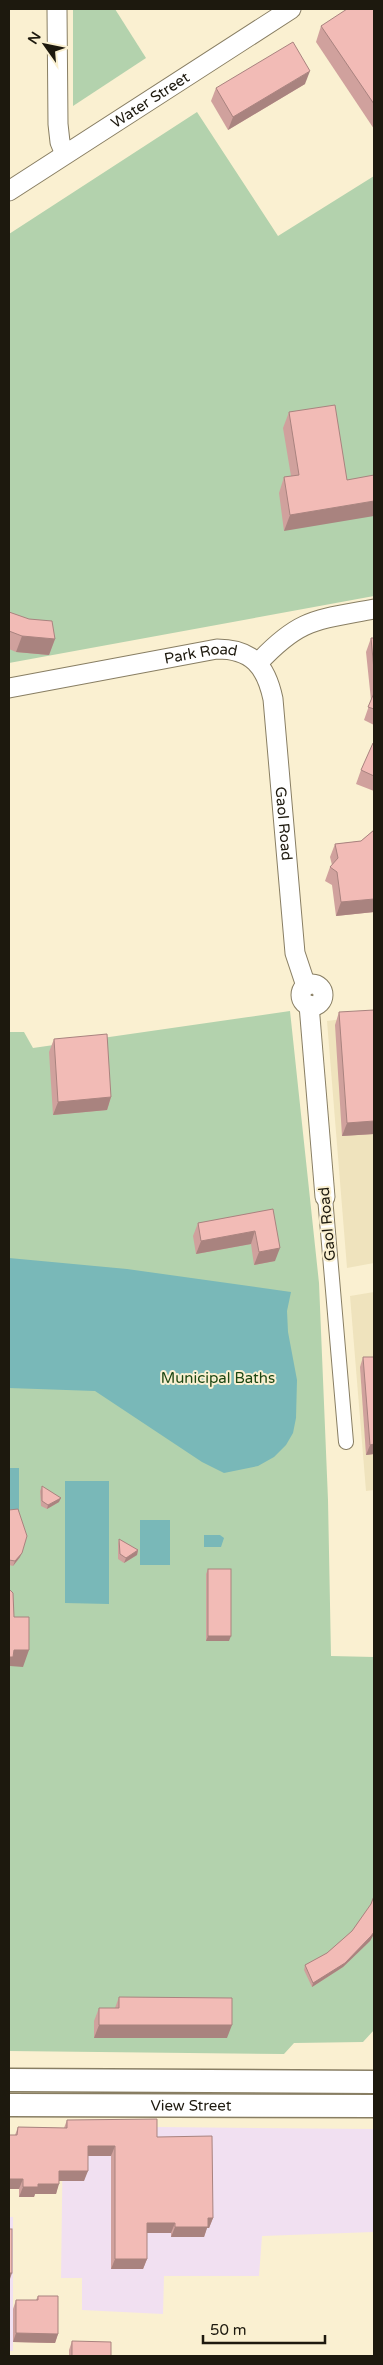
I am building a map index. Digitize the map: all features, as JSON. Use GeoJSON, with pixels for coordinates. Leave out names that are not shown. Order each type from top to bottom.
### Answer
{"type":"FeatureCollection","features":[{"type":"Feature","properties":{"kind":"street"},"geometry":{"type":"LineString","coordinates":[[57,9],[58,129],[60,142],[65,154]]}},
{"type":"Feature","properties":{"kind":"street","name":"Water Street"},"geometry":{"type":"LineString","coordinates":[[9,191],[291,9]]}},
{"type":"Feature","properties":{"kind":"street","name":"Park Road"},"geometry":{"type":"LineString","coordinates":[[9,688],[217,649],[242,653],[258,663],[280,640],[300,626],[316,620],[374,609]]}},
{"type":"Feature","properties":{"kind":"street","name":"Gaol Road"},"geometry":{"type":"LineString","coordinates":[[258,663],[267,676],[273,699],[295,953],[306,986],[317,986],[322,994],[318,1003],[309,1005],[346,1442]]}},
{"type":"Feature","properties":{"kind":"street","name":"View Street"},"geometry":{"type":"LineString","coordinates":[[9,2080],[374,2082]]}},
{"type":"Feature","properties":{"kind":"street","name":"View Street"},"geometry":{"type":"LineString","coordinates":[[9,2105],[374,2106]]}},
{"type":"Feature","properties":{"kind":"shaded area"},"geometry":{"type":"Polygon","coordinates":[[[374,1015],[374,1263],[347,1268],[327,1021],[374,1015]]]}},
{"type":"Feature","properties":{"kind":"shaded area"},"geometry":{"type":"Polygon","coordinates":[[[374,1292],[374,1490],[366,1491],[350,1296],[374,1292]]]}},
{"type":"Feature","properties":{"kind":"shaded area"},"geometry":{"type":"Polygon","coordinates":[[[154,2127],[374,2129],[374,2232],[262,2236],[259,2276],[164,2276],[163,2314],[82,2310],[82,2278],[61,2278],[63,2129],[154,2127]]]}},
{"type":"Feature","properties":{"kind":"shaded area"},"geometry":{"type":"Polygon","coordinates":[[[9,2217],[13,2217],[13,2351],[9,2351],[9,2217]]]}},
{"type":"Feature","properties":{"kind":"green space"},"geometry":{"type":"Polygon","coordinates":[[[73,9],[115,9],[146,58],[73,106],[73,9]]]}},
{"type":"Feature","properties":{"kind":"green space"},"geometry":{"type":"Polygon","coordinates":[[[197,112],[278,236],[374,176],[374,596],[9,663],[9,234],[197,112]]]}},
{"type":"Feature","properties":{"kind":"green space"},"geometry":{"type":"Polygon","coordinates":[[[290,1011],[319,1283],[328,1500],[331,1656],[374,1657],[374,2030],[363,2042],[294,2043],[284,2054],[9,2051],[9,1032],[24,1032],[33,1048],[290,1011]]]}},
{"type":"Feature","properties":{"kind":"water","name":"Municipal Baths"},"geometry":{"type":"Polygon","coordinates":[[[9,1258],[127,1269],[291,1292],[287,1311],[288,1332],[297,1380],[296,1418],[293,1433],[286,1445],[274,1457],[258,1466],[224,1473],[202,1462],[95,1391],[9,1388],[9,1258]]]}},
{"type":"Feature","properties":{"kind":"water"},"geometry":{"type":"Polygon","coordinates":[[[9,1468],[19,1468],[19,1513],[9,1513],[9,1468]]]}},
{"type":"Feature","properties":{"kind":"water"},"geometry":{"type":"Polygon","coordinates":[[[65,1481],[109,1481],[109,1604],[65,1603],[65,1481]]]}},
{"type":"Feature","properties":{"kind":"water"},"geometry":{"type":"Polygon","coordinates":[[[140,1520],[170,1520],[170,1565],[140,1565],[140,1520]]]}},
{"type":"Feature","properties":{"kind":"water"},"geometry":{"type":"Polygon","coordinates":[[[204,1535],[220,1535],[224,1538],[221,1547],[204,1547],[204,1535]]]}},
{"type":"Feature","properties":{"kind":"building"},"geometry":{"type":"Polygon","coordinates":[[[347,9],[374,9],[374,104],[321,26],[347,9]]]}},
{"type":"Feature","properties":{"kind":"building"},"geometry":{"type":"Polygon","coordinates":[[[293,42],[310,71],[233,117],[216,88],[293,42]]]}},
{"type":"Feature","properties":{"kind":"building"},"geometry":{"type":"Polygon","coordinates":[[[335,405],[347,480],[374,475],[374,501],[290,515],[284,477],[299,475],[289,412],[335,405]]]}},
{"type":"Feature","properties":{"kind":"building"},"geometry":{"type":"Polygon","coordinates":[[[9,612],[29,619],[52,621],[55,639],[22,636],[9,631],[9,612]]]}},
{"type":"Feature","properties":{"kind":"building"},"geometry":{"type":"Polygon","coordinates":[[[371,638],[374,638],[374,670],[371,638]]]}},
{"type":"Feature","properties":{"kind":"building"},"geometry":{"type":"Polygon","coordinates":[[[374,693],[374,709],[368,707],[374,693]]]}},
{"type":"Feature","properties":{"kind":"building"},"geometry":{"type":"Polygon","coordinates":[[[374,744],[374,776],[361,770],[374,744]]]}},
{"type":"Feature","properties":{"kind":"building"},"geometry":{"type":"Polygon","coordinates":[[[374,830],[374,899],[341,902],[337,872],[330,867],[338,858],[335,844],[361,841],[374,830]]]}},
{"type":"Feature","properties":{"kind":"building"},"geometry":{"type":"Polygon","coordinates":[[[374,1010],[374,1121],[347,1123],[339,1012],[374,1010]]]}},
{"type":"Feature","properties":{"kind":"building"},"geometry":{"type":"Polygon","coordinates":[[[107,1034],[111,1097],[58,1102],[54,1039],[107,1034]]]}},
{"type":"Feature","properties":{"kind":"building"},"geometry":{"type":"Polygon","coordinates":[[[273,1209],[280,1248],[259,1252],[255,1231],[201,1241],[198,1223],[273,1209]]]}},
{"type":"Feature","properties":{"kind":"building"},"geometry":{"type":"Polygon","coordinates":[[[363,1357],[374,1357],[374,1444],[370,1445],[363,1357]]]}},
{"type":"Feature","properties":{"kind":"building"},"geometry":{"type":"Polygon","coordinates":[[[42,1486],[61,1498],[48,1505],[42,1501],[42,1486]]]}},
{"type":"Feature","properties":{"kind":"building"},"geometry":{"type":"Polygon","coordinates":[[[18,1509],[27,1536],[22,1553],[15,1561],[9,1560],[9,1510],[18,1509]]]}},
{"type":"Feature","properties":{"kind":"building"},"geometry":{"type":"Polygon","coordinates":[[[119,1539],[138,1550],[126,1558],[120,1554],[119,1539]]]}},
{"type":"Feature","properties":{"kind":"building"},"geometry":{"type":"Polygon","coordinates":[[[208,1569],[231,1569],[231,1636],[208,1636],[208,1569]]]}},
{"type":"Feature","properties":{"kind":"building"},"geometry":{"type":"Polygon","coordinates":[[[9,1589],[13,1593],[14,1617],[29,1617],[29,1650],[14,1650],[13,1657],[9,1657],[9,1589]]]}},
{"type":"Feature","properties":{"kind":"building"},"geometry":{"type":"Polygon","coordinates":[[[374,1896],[374,1932],[345,1963],[313,1983],[305,1965],[327,1953],[352,1931],[371,1904],[374,1896]]]}},
{"type":"Feature","properties":{"kind":"building"},"geometry":{"type":"Polygon","coordinates":[[[119,1997],[232,1998],[232,2025],[99,2025],[99,2008],[119,2008],[119,1997]]]}},
{"type":"Feature","properties":{"kind":"building"},"geometry":{"type":"Polygon","coordinates":[[[157,2119],[157,2137],[212,2136],[213,2218],[208,2218],[208,2227],[175,2227],[175,2223],[147,2223],[147,2259],[115,2259],[115,2146],[88,2146],[88,2171],[59,2171],[59,2184],[38,2184],[38,2187],[23,2187],[23,2179],[9,2179],[9,2135],[17,2135],[18,2127],[67,2128],[67,2120],[157,2119]]]}},
{"type":"Feature","properties":{"kind":"building"},"geometry":{"type":"Polygon","coordinates":[[[9,2229],[12,2229],[12,2273],[9,2273],[9,2229]]]}},
{"type":"Feature","properties":{"kind":"building"},"geometry":{"type":"Polygon","coordinates":[[[38,2296],[58,2296],[58,2334],[16,2333],[16,2300],[38,2300],[38,2296]]]}},
{"type":"Feature","properties":{"kind":"building"},"geometry":{"type":"Polygon","coordinates":[[[72,2341],[111,2342],[111,2356],[72,2356],[72,2341]]]}}]}
